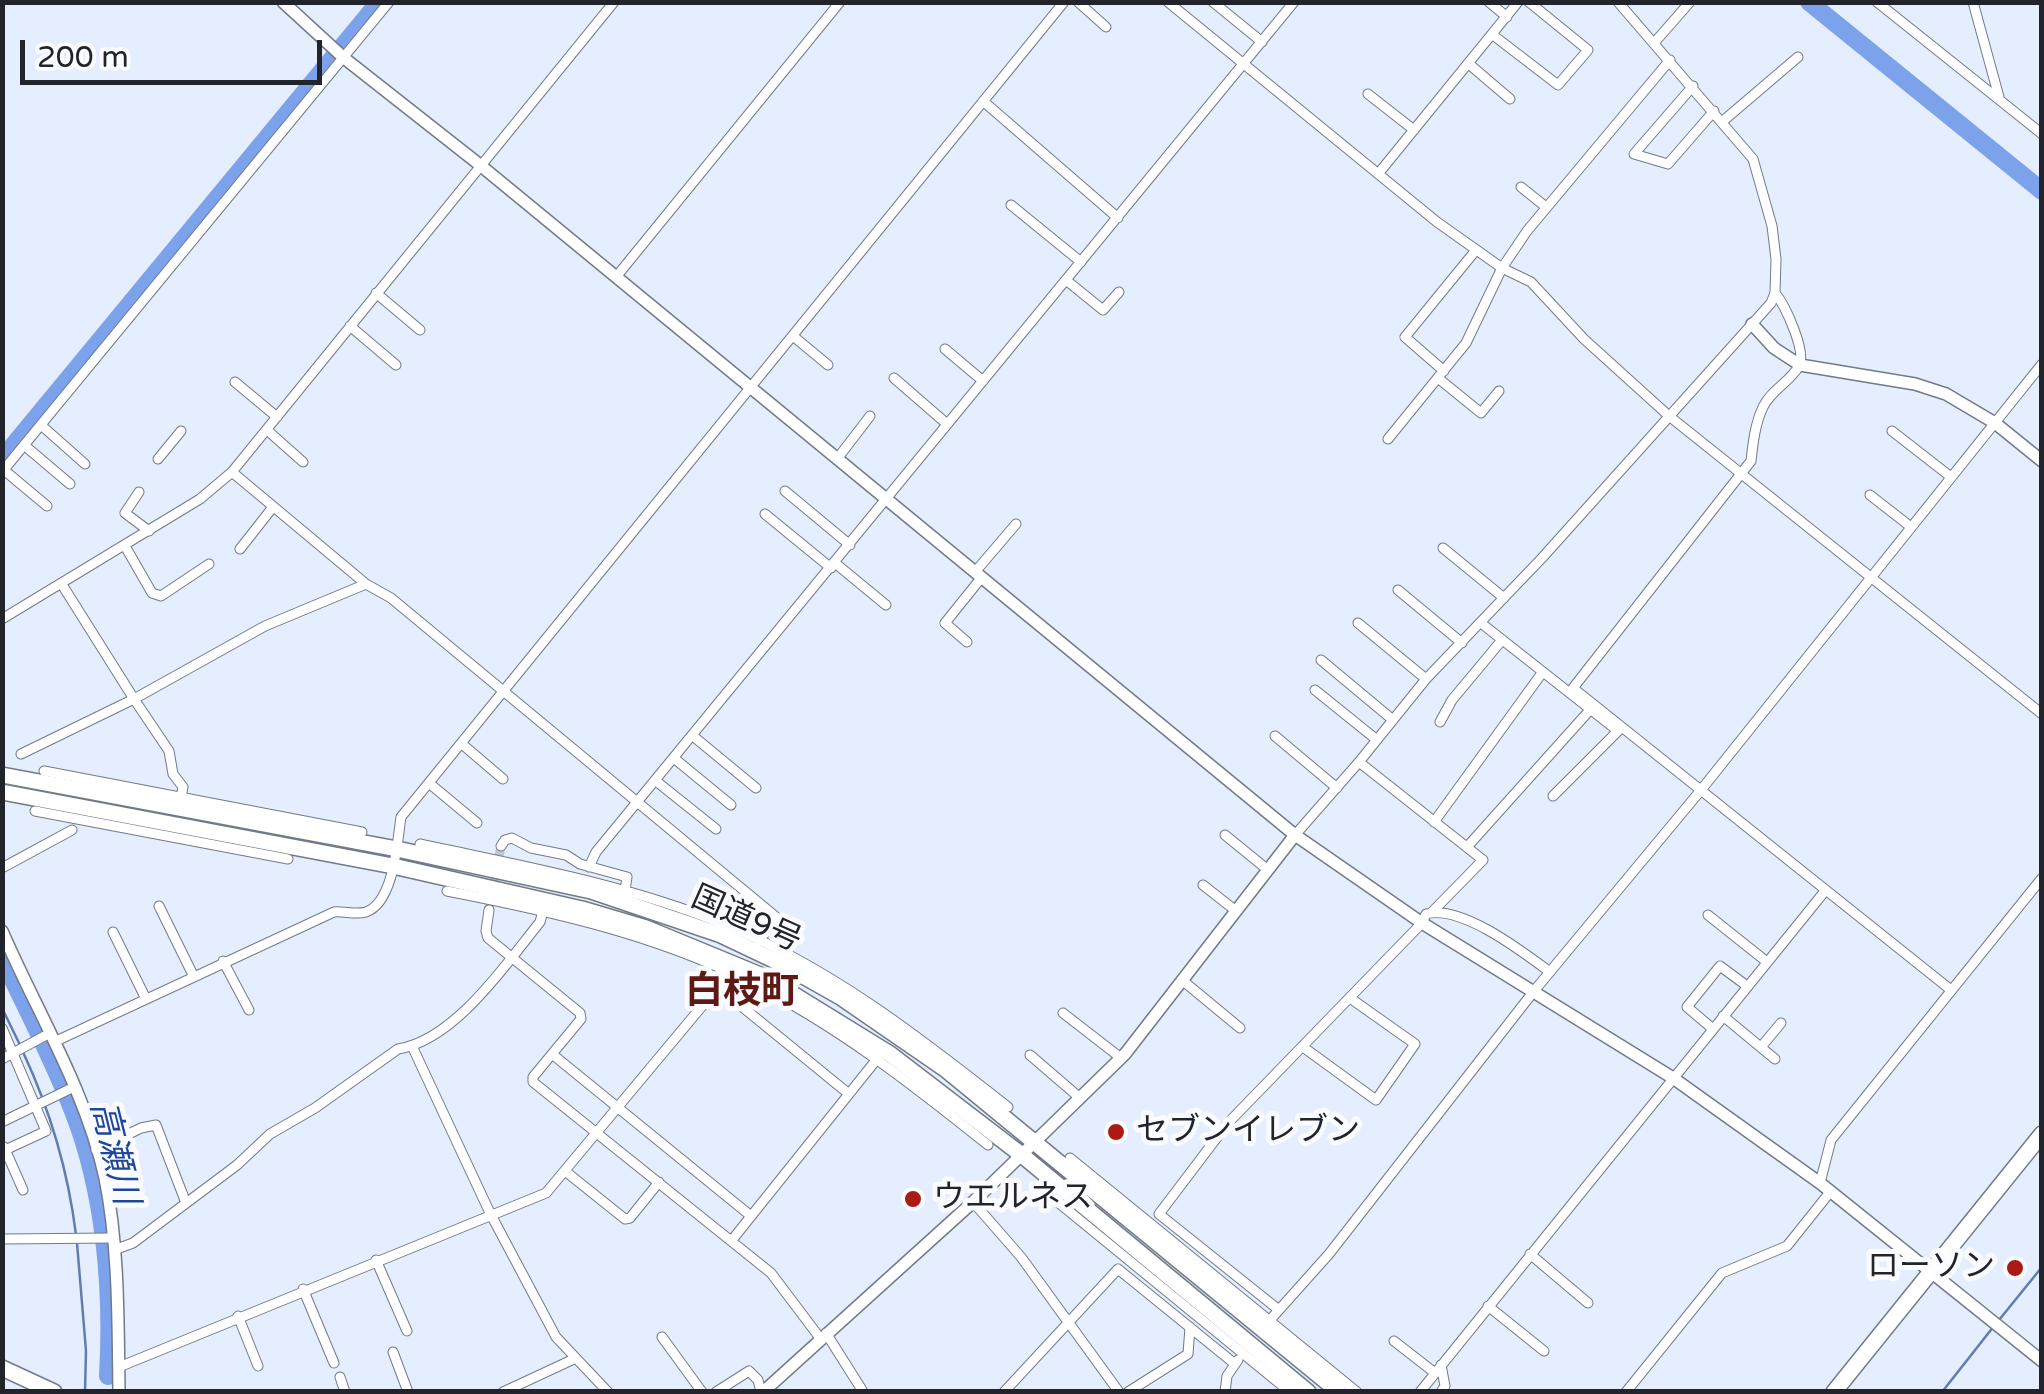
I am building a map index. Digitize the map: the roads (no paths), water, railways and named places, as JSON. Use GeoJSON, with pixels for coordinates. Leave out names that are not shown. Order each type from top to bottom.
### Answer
{"type":"FeatureCollection","features":[{"type":"Feature","properties":{"kind":"main road","name":"国道9号"},"geometry":{"type":"LineString","coordinates":[[2,775],[268,826],[443,854],[591,891],[721,935],[842,998],[942,1061],[1037,1142],[1095,1184],[1339,1392]]}},
{"type":"Feature","properties":{"kind":"main road","name":"国道9号"},"geometry":{"type":"LineString","coordinates":[[2,792],[289,854],[392,866],[500,890],[623,921],[708,951],[802,998],[890,1054],[1024,1156],[1308,1392]]}},
{"type":"Feature","properties":{"kind":"main road"},"geometry":{"type":"LineString","coordinates":[[1834,1392],[2042,1134]]}},
{"type":"Feature","properties":{"kind":"main road"},"geometry":{"type":"LineString","coordinates":[[2,1368],[54,1392]]}},
{"type":"Feature","properties":{"kind":"street"},"geometry":{"type":"LineString","coordinates":[[282,2],[344,58],[616,276],[1295,835],[1422,923],[1673,1078],[1826,1187],[2042,1361]]}},
{"type":"Feature","properties":{"kind":"street"},"geometry":{"type":"LineString","coordinates":[[47,506],[3,471],[389,2]]}},
{"type":"Feature","properties":{"kind":"street"},"geometry":{"type":"LineString","coordinates":[[2,619],[200,499],[232,472],[614,2]]}},
{"type":"Feature","properties":{"kind":"street"},"geometry":{"type":"LineString","coordinates":[[616,276],[840,2]]}},
{"type":"Feature","properties":{"kind":"street"},"geometry":{"type":"LineString","coordinates":[[2,1059],[334,912],[356,914],[377,906],[384,896],[397,849],[400,817],[1064,2]]}},
{"type":"Feature","properties":{"kind":"street"},"geometry":{"type":"LineString","coordinates":[[1078,2],[1106,27]]}},
{"type":"Feature","properties":{"kind":"street"},"geometry":{"type":"LineString","coordinates":[[1168,2],[1476,250],[1532,282],[1584,339],[1669,416],[2042,714]]}},
{"type":"Feature","properties":{"kind":"street"},"geometry":{"type":"LineString","coordinates":[[1214,2],[1262,42]]}},
{"type":"Feature","properties":{"kind":"street"},"geometry":{"type":"LineString","coordinates":[[590,867],[596,852],[1294,2]]}},
{"type":"Feature","properties":{"kind":"street"},"geometry":{"type":"LineString","coordinates":[[1488,2],[1506,17]]}},
{"type":"Feature","properties":{"kind":"street"},"geometry":{"type":"LineString","coordinates":[[1378,174],[1518,2]]}},
{"type":"Feature","properties":{"kind":"street"},"geometry":{"type":"LineString","coordinates":[[1492,34],[1558,85],[1588,50],[1530,2]]}},
{"type":"Feature","properties":{"kind":"street"},"geometry":{"type":"LineString","coordinates":[[716,1392],[749,1371],[762,1392],[1024,1156],[1121,1058],[1295,835],[1360,762],[1426,678],[1504,598],[1771,303],[1776,259],[1764,192],[1753,159],[1618,2]]}},
{"type":"Feature","properties":{"kind":"street"},"geometry":{"type":"LineString","coordinates":[[1655,42],[1690,2]]}},
{"type":"Feature","properties":{"kind":"street"},"geometry":{"type":"LineString","coordinates":[[1877,2],[2042,134]]}},
{"type":"Feature","properties":{"kind":"street"},"geometry":{"type":"LineString","coordinates":[[1890,13],[1899,2]]}},
{"type":"Feature","properties":{"kind":"street"},"geometry":{"type":"LineString","coordinates":[[1973,2],[2000,100]]}},
{"type":"Feature","properties":{"kind":"street"},"geometry":{"type":"LineString","coordinates":[[1723,121],[1798,56]]}},
{"type":"Feature","properties":{"kind":"street"},"geometry":{"type":"LineString","coordinates":[[1388,439],[1466,343],[1502,268],[1546,207],[1670,60]]}},
{"type":"Feature","properties":{"kind":"street"},"geometry":{"type":"LineString","coordinates":[[1468,64],[1510,99]]}},
{"type":"Feature","properties":{"kind":"street"},"geometry":{"type":"LineString","coordinates":[[1693,86],[1634,154],[1668,164],[1714,110]]}},
{"type":"Feature","properties":{"kind":"street"},"geometry":{"type":"LineString","coordinates":[[1368,94],[1414,130]]}},
{"type":"Feature","properties":{"kind":"street"},"geometry":{"type":"LineString","coordinates":[[982,101],[1118,218]]}},
{"type":"Feature","properties":{"kind":"street"},"geometry":{"type":"LineString","coordinates":[[1521,187],[1546,207]]}},
{"type":"Feature","properties":{"kind":"street"},"geometry":{"type":"LineString","coordinates":[[1011,205],[1081,262]]}},
{"type":"Feature","properties":{"kind":"street"},"geometry":{"type":"LineString","coordinates":[[1476,250],[1404,338],[1481,414],[1499,391]]}},
{"type":"Feature","properties":{"kind":"street"},"geometry":{"type":"LineString","coordinates":[[1066,280],[1103,310],[1119,292]]}},
{"type":"Feature","properties":{"kind":"street"},"geometry":{"type":"LineString","coordinates":[[376,293],[420,330]]}},
{"type":"Feature","properties":{"kind":"street"},"geometry":{"type":"LineString","coordinates":[[1775,293],[1802,353],[1800,365],[1772,392],[1763,408],[1751,461],[1744,474],[1574,688],[1951,990]]}},
{"type":"Feature","properties":{"kind":"street"},"geometry":{"type":"LineString","coordinates":[[1752,324],[1774,348],[1800,365],[1931,389],[1968,405],[2042,461]]}},
{"type":"Feature","properties":{"kind":"street"},"geometry":{"type":"LineString","coordinates":[[350,326],[396,365]]}},
{"type":"Feature","properties":{"kind":"street"},"geometry":{"type":"LineString","coordinates":[[793,336],[828,365]]}},
{"type":"Feature","properties":{"kind":"street"},"geometry":{"type":"LineString","coordinates":[[945,349],[983,381]]}},
{"type":"Feature","properties":{"kind":"street"},"geometry":{"type":"LineString","coordinates":[[1270,1320],[1365,1208],[1534,991],[1701,790],[2042,364]]}},
{"type":"Feature","properties":{"kind":"street"},"geometry":{"type":"LineString","coordinates":[[894,378],[947,424]]}},
{"type":"Feature","properties":{"kind":"street"},"geometry":{"type":"LineString","coordinates":[[234,382],[276,417]]}},
{"type":"Feature","properties":{"kind":"street"},"geometry":{"type":"LineString","coordinates":[[836,458],[870,416]]}},
{"type":"Feature","properties":{"kind":"street"},"geometry":{"type":"LineString","coordinates":[[41,424],[85,464]]}},
{"type":"Feature","properties":{"kind":"street"},"geometry":{"type":"LineString","coordinates":[[158,459],[181,430]]}},
{"type":"Feature","properties":{"kind":"street"},"geometry":{"type":"LineString","coordinates":[[266,430],[303,462]]}},
{"type":"Feature","properties":{"kind":"street"},"geometry":{"type":"LineString","coordinates":[[1892,432],[1951,477]]}},
{"type":"Feature","properties":{"kind":"street"},"geometry":{"type":"LineString","coordinates":[[24,446],[70,484]]}},
{"type":"Feature","properties":{"kind":"street"},"geometry":{"type":"LineString","coordinates":[[232,472],[776,916],[759,941]]}},
{"type":"Feature","properties":{"kind":"street"},"geometry":{"type":"LineString","coordinates":[[139,492],[124,513],[149,531]]}},
{"type":"Feature","properties":{"kind":"street"},"geometry":{"type":"LineString","coordinates":[[785,492],[850,545]]}},
{"type":"Feature","properties":{"kind":"street"},"geometry":{"type":"LineString","coordinates":[[1870,495],[1911,528]]}},
{"type":"Feature","properties":{"kind":"street"},"geometry":{"type":"LineString","coordinates":[[240,548],[274,507]]}},
{"type":"Feature","properties":{"kind":"street"},"geometry":{"type":"LineString","coordinates":[[765,514],[886,605]]}},
{"type":"Feature","properties":{"kind":"street"},"geometry":{"type":"LineString","coordinates":[[967,642],[944,623],[1016,524]]}},
{"type":"Feature","properties":{"kind":"street"},"geometry":{"type":"LineString","coordinates":[[124,546],[152,592],[161,596],[209,564]]}},
{"type":"Feature","properties":{"kind":"street"},"geometry":{"type":"LineString","coordinates":[[1443,548],[1504,598]]}},
{"type":"Feature","properties":{"kind":"street"},"geometry":{"type":"LineString","coordinates":[[61,583],[169,751],[173,774],[183,787],[181,798]]}},
{"type":"Feature","properties":{"kind":"street"},"geometry":{"type":"LineString","coordinates":[[21,754],[134,699],[264,626],[366,584]]}},
{"type":"Feature","properties":{"kind":"street"},"geometry":{"type":"LineString","coordinates":[[1398,590],[1462,643]]}},
{"type":"Feature","properties":{"kind":"street"},"geometry":{"type":"LineString","coordinates":[[1358,623],[1426,678]]}},
{"type":"Feature","properties":{"kind":"street"},"geometry":{"type":"LineString","coordinates":[[1481,623],[1589,711],[1618,727]]}},
{"type":"Feature","properties":{"kind":"street"},"geometry":{"type":"LineString","coordinates":[[1440,722],[1452,700],[1502,640]]}},
{"type":"Feature","properties":{"kind":"street"},"geometry":{"type":"LineString","coordinates":[[1322,660],[1394,720]]}},
{"type":"Feature","properties":{"kind":"street"},"geometry":{"type":"LineString","coordinates":[[1434,822],[1542,673]]}},
{"type":"Feature","properties":{"kind":"street"},"geometry":{"type":"LineString","coordinates":[[1315,690],[1377,740]]}},
{"type":"Feature","properties":{"kind":"street"},"geometry":{"type":"LineString","coordinates":[[1467,848],[1589,711]]}},
{"type":"Feature","properties":{"kind":"street"},"geometry":{"type":"LineString","coordinates":[[1553,796],[1618,727]]}},
{"type":"Feature","properties":{"kind":"street"},"geometry":{"type":"LineString","coordinates":[[693,736],[756,788]]}},
{"type":"Feature","properties":{"kind":"street"},"geometry":{"type":"LineString","coordinates":[[1275,736],[1338,788]]}},
{"type":"Feature","properties":{"kind":"street"},"geometry":{"type":"LineString","coordinates":[[462,744],[503,779]]}},
{"type":"Feature","properties":{"kind":"street"},"geometry":{"type":"LineString","coordinates":[[675,759],[731,806]]}},
{"type":"Feature","properties":{"kind":"street"},"geometry":{"type":"LineString","coordinates":[[1279,1310],[1159,1214],[1228,1123],[1482,860],[1360,762]]}},
{"type":"Feature","properties":{"kind":"street"},"geometry":{"type":"LineString","coordinates":[[44,771],[362,832]]}},
{"type":"Feature","properties":{"kind":"street"},"geometry":{"type":"LineString","coordinates":[[656,782],[716,830]]}},
{"type":"Feature","properties":{"kind":"street"},"geometry":{"type":"LineString","coordinates":[[429,783],[477,824]]}},
{"type":"Feature","properties":{"kind":"street"},"geometry":{"type":"LineString","coordinates":[[95,792],[117,785]]}},
{"type":"Feature","properties":{"kind":"street"},"geometry":{"type":"LineString","coordinates":[[35,811],[270,856],[289,854]]}},
{"type":"Feature","properties":{"kind":"street"},"geometry":{"type":"LineString","coordinates":[[97,811],[114,826]]}},
{"type":"Feature","properties":{"kind":"street"},"geometry":{"type":"LineString","coordinates":[[254,812],[268,826]]}},
{"type":"Feature","properties":{"kind":"street"},"geometry":{"type":"LineString","coordinates":[[2,868],[72,830]]}},
{"type":"Feature","properties":{"kind":"street"},"geometry":{"type":"LineString","coordinates":[[1226,835],[1268,870]]}},
{"type":"Feature","properties":{"kind":"street"},"geometry":{"type":"LineString","coordinates":[[501,846],[504,840],[512,838],[531,848],[566,855],[590,867],[627,877],[625,891]]}},
{"type":"Feature","properties":{"kind":"street"},"geometry":{"type":"LineString","coordinates":[[420,844],[443,854],[571,876],[722,924],[853,992],[1008,1107]]}},
{"type":"Feature","properties":{"kind":"street"},"geometry":{"type":"LineString","coordinates":[[1626,1392],[1722,1273],[1786,1246],[1826,1187],[1830,1140],[2042,878]]}},
{"type":"Feature","properties":{"kind":"street"},"geometry":{"type":"LineString","coordinates":[[1203,885],[1236,911]]}},
{"type":"Feature","properties":{"kind":"street"},"geometry":{"type":"LineString","coordinates":[[500,890],[512,904]]}},
{"type":"Feature","properties":{"kind":"street"},"geometry":{"type":"LineString","coordinates":[[448,891],[605,926],[726,971],[781,998],[877,1059],[988,1145]]}},
{"type":"Feature","properties":{"kind":"street"},"geometry":{"type":"LineString","coordinates":[[1420,1392],[1826,891]]}},
{"type":"Feature","properties":{"kind":"street"},"geometry":{"type":"LineString","coordinates":[[159,906],[193,975]]}},
{"type":"Feature","properties":{"kind":"street"},"geometry":{"type":"LineString","coordinates":[[489,910],[488,938],[580,1013],[581,1019],[533,1078],[534,1082],[771,1272],[862,1390]]}},
{"type":"Feature","properties":{"kind":"street"},"geometry":{"type":"LineString","coordinates":[[2,1239],[132,1243],[238,1165],[270,1134],[315,1108],[398,1049],[412,1046],[440,1029],[481,995],[540,922],[543,911]]}},
{"type":"Feature","properties":{"kind":"street"},"geometry":{"type":"LineString","coordinates":[[1432,912],[1490,930],[1550,972]]}},
{"type":"Feature","properties":{"kind":"street"},"geometry":{"type":"LineString","coordinates":[[1708,915],[1767,962]]}},
{"type":"Feature","properties":{"kind":"street"},"geometry":{"type":"LineString","coordinates":[[605,926],[623,921]]}},
{"type":"Feature","properties":{"kind":"street"},"geometry":{"type":"LineString","coordinates":[[2,932],[74,1087],[105,1178],[113,1244],[119,1392]]}},
{"type":"Feature","properties":{"kind":"street"},"geometry":{"type":"LineString","coordinates":[[113,932],[145,998]]}},
{"type":"Feature","properties":{"kind":"street"},"geometry":{"type":"LineString","coordinates":[[223,961],[249,1010]]}},
{"type":"Feature","properties":{"kind":"street"},"geometry":{"type":"LineString","coordinates":[[1712,1029],[1687,1007],[1720,966],[1748,986]]}},
{"type":"Feature","properties":{"kind":"street"},"geometry":{"type":"LineString","coordinates":[[118,1367],[546,1193],[718,987],[726,971]]}},
{"type":"Feature","properties":{"kind":"street"},"geometry":{"type":"LineString","coordinates":[[1182,980],[1240,1028]]}},
{"type":"Feature","properties":{"kind":"street"},"geometry":{"type":"LineString","coordinates":[[718,987],[850,1094]]}},
{"type":"Feature","properties":{"kind":"street"},"geometry":{"type":"LineString","coordinates":[[781,998],[802,998]]}},
{"type":"Feature","properties":{"kind":"street"},"geometry":{"type":"LineString","coordinates":[[1304,1047],[1376,1100],[1415,1044],[1350,998]]}},
{"type":"Feature","properties":{"kind":"street"},"geometry":{"type":"LineString","coordinates":[[1064,1013],[1121,1058]]}},
{"type":"Feature","properties":{"kind":"street"},"geometry":{"type":"LineString","coordinates":[[1724,1016],[1775,1059]]}},
{"type":"Feature","properties":{"kind":"street"},"geometry":{"type":"LineString","coordinates":[[1761,1048],[1781,1022]]}},
{"type":"Feature","properties":{"kind":"street"},"geometry":{"type":"LineString","coordinates":[[2,1028],[46,1131],[4,1147],[23,1190]]}},
{"type":"Feature","properties":{"kind":"street"},"geometry":{"type":"LineString","coordinates":[[412,1046],[490,1214],[556,1337],[608,1392]]}},
{"type":"Feature","properties":{"kind":"street"},"geometry":{"type":"LineString","coordinates":[[552,1054],[751,1216]]}},
{"type":"Feature","properties":{"kind":"street"},"geometry":{"type":"LineString","coordinates":[[1030,1056],[1080,1098]]}},
{"type":"Feature","properties":{"kind":"street"},"geometry":{"type":"LineString","coordinates":[[732,1240],[877,1059]]}},
{"type":"Feature","properties":{"kind":"street"},"geometry":{"type":"LineString","coordinates":[[2,1122],[74,1087]]}},
{"type":"Feature","properties":{"kind":"street"},"geometry":{"type":"LineString","coordinates":[[948,1113],[968,1114]]}},
{"type":"Feature","properties":{"kind":"street"},"geometry":{"type":"LineString","coordinates":[[96,1150],[141,1128],[156,1126],[186,1203]]}},
{"type":"Feature","properties":{"kind":"street"},"geometry":{"type":"LineString","coordinates":[[1070,1158],[1095,1184],[1214,1274],[1357,1392]]}},
{"type":"Feature","properties":{"kind":"street"},"geometry":{"type":"LineString","coordinates":[[565,1171],[625,1219],[630,1218],[659,1182]]}},
{"type":"Feature","properties":{"kind":"street"},"geometry":{"type":"LineString","coordinates":[[1044,1190],[1290,1392]]}},
{"type":"Feature","properties":{"kind":"street"},"geometry":{"type":"LineString","coordinates":[[973,1202],[1021,1257],[1119,1392]]}},
{"type":"Feature","properties":{"kind":"street"},"geometry":{"type":"LineString","coordinates":[[1114,1234],[1119,1252]]}},
{"type":"Feature","properties":{"kind":"street"},"geometry":{"type":"LineString","coordinates":[[1530,1254],[1588,1302]]}},
{"type":"Feature","properties":{"kind":"street"},"geometry":{"type":"LineString","coordinates":[[376,1260],[407,1331]]}},
{"type":"Feature","properties":{"kind":"street"},"geometry":{"type":"LineString","coordinates":[[1004,1392],[1118,1268],[1235,1364]]}},
{"type":"Feature","properties":{"kind":"street"},"geometry":{"type":"LineString","coordinates":[[1195,1272],[1214,1274]]}},
{"type":"Feature","properties":{"kind":"street"},"geometry":{"type":"LineString","coordinates":[[303,1289],[334,1363]]}},
{"type":"Feature","properties":{"kind":"street"},"geometry":{"type":"LineString","coordinates":[[1488,1306],[1544,1351]]}},
{"type":"Feature","properties":{"kind":"street"},"geometry":{"type":"LineString","coordinates":[[238,1316],[258,1366]]}},
{"type":"Feature","properties":{"kind":"street"},"geometry":{"type":"LineString","coordinates":[[1203,1322],[1223,1322]]}},
{"type":"Feature","properties":{"kind":"street"},"geometry":{"type":"LineString","coordinates":[[1128,1392],[1188,1354],[1190,1327]]}},
{"type":"Feature","properties":{"kind":"street"},"geometry":{"type":"LineString","coordinates":[[662,1338],[702,1392]]}},
{"type":"Feature","properties":{"kind":"street"},"geometry":{"type":"LineString","coordinates":[[1394,1341],[1438,1369],[1444,1386],[1441,1392]]}},
{"type":"Feature","properties":{"kind":"street"},"geometry":{"type":"LineString","coordinates":[[393,1352],[408,1392]]}},
{"type":"Feature","properties":{"kind":"street"},"geometry":{"type":"LineString","coordinates":[[1225,1392],[1227,1376],[1242,1354]]}},
{"type":"Feature","properties":{"kind":"street"},"geometry":{"type":"LineString","coordinates":[[503,1392],[574,1359]]}},
{"type":"Feature","properties":{"kind":"street"},"geometry":{"type":"LineString","coordinates":[[340,1377],[345,1392]]}},
{"type":"Feature","properties":{"kind":"waterway"},"geometry":{"type":"LineString","coordinates":[[2,459],[379,2]]}},
{"type":"Feature","properties":{"kind":"waterway"},"geometry":{"type":"LineString","coordinates":[[1809,2],[2042,191]]}},
{"type":"Feature","properties":{"kind":"waterway","name":"高瀬川"},"geometry":{"type":"LineString","coordinates":[[2,957],[65,1092],[93,1174],[108,1276],[108,1376]]}},
{"type":"Feature","properties":{"kind":"waterway"},"geometry":{"type":"LineString","coordinates":[[2,1008],[20,1045]]}},
{"type":"Feature","properties":{"kind":"waterway"},"geometry":{"type":"LineString","coordinates":[[23,1052],[57,1142],[76,1235]]}},
{"type":"Feature","properties":{"kind":"waterway"},"geometry":{"type":"LineString","coordinates":[[77,1243],[86,1351],[85,1392]]}},
{"type":"Feature","properties":{"kind":"waterway"},"geometry":{"type":"LineString","coordinates":[[1999,1320],[2042,1267]]}},
{"type":"Feature","properties":{"kind":"waterway"},"geometry":{"type":"LineString","coordinates":[[1942,1392],[1994,1326]]}},
{"type":"Feature","properties":{"kind":"tunnel"},"geometry":{"type":"LineString","coordinates":[[489,910],[501,846]]}},
{"type":"Feature","properties":{"kind":"place","name":"セブンイレブン"},"geometry":{"type":"Point","coordinates":[1116,1132]}},
{"type":"Feature","properties":{"kind":"place","name":"ウエルネス"},"geometry":{"type":"Point","coordinates":[913,1199]}},
{"type":"Feature","properties":{"kind":"place","name":"ローソン"},"geometry":{"type":"Point","coordinates":[2015,1268]}},
{"type":"Feature","properties":{"kind":"district","name":"白枝町"},"geometry":{"type":"Point","coordinates":[742,993]}}]}
